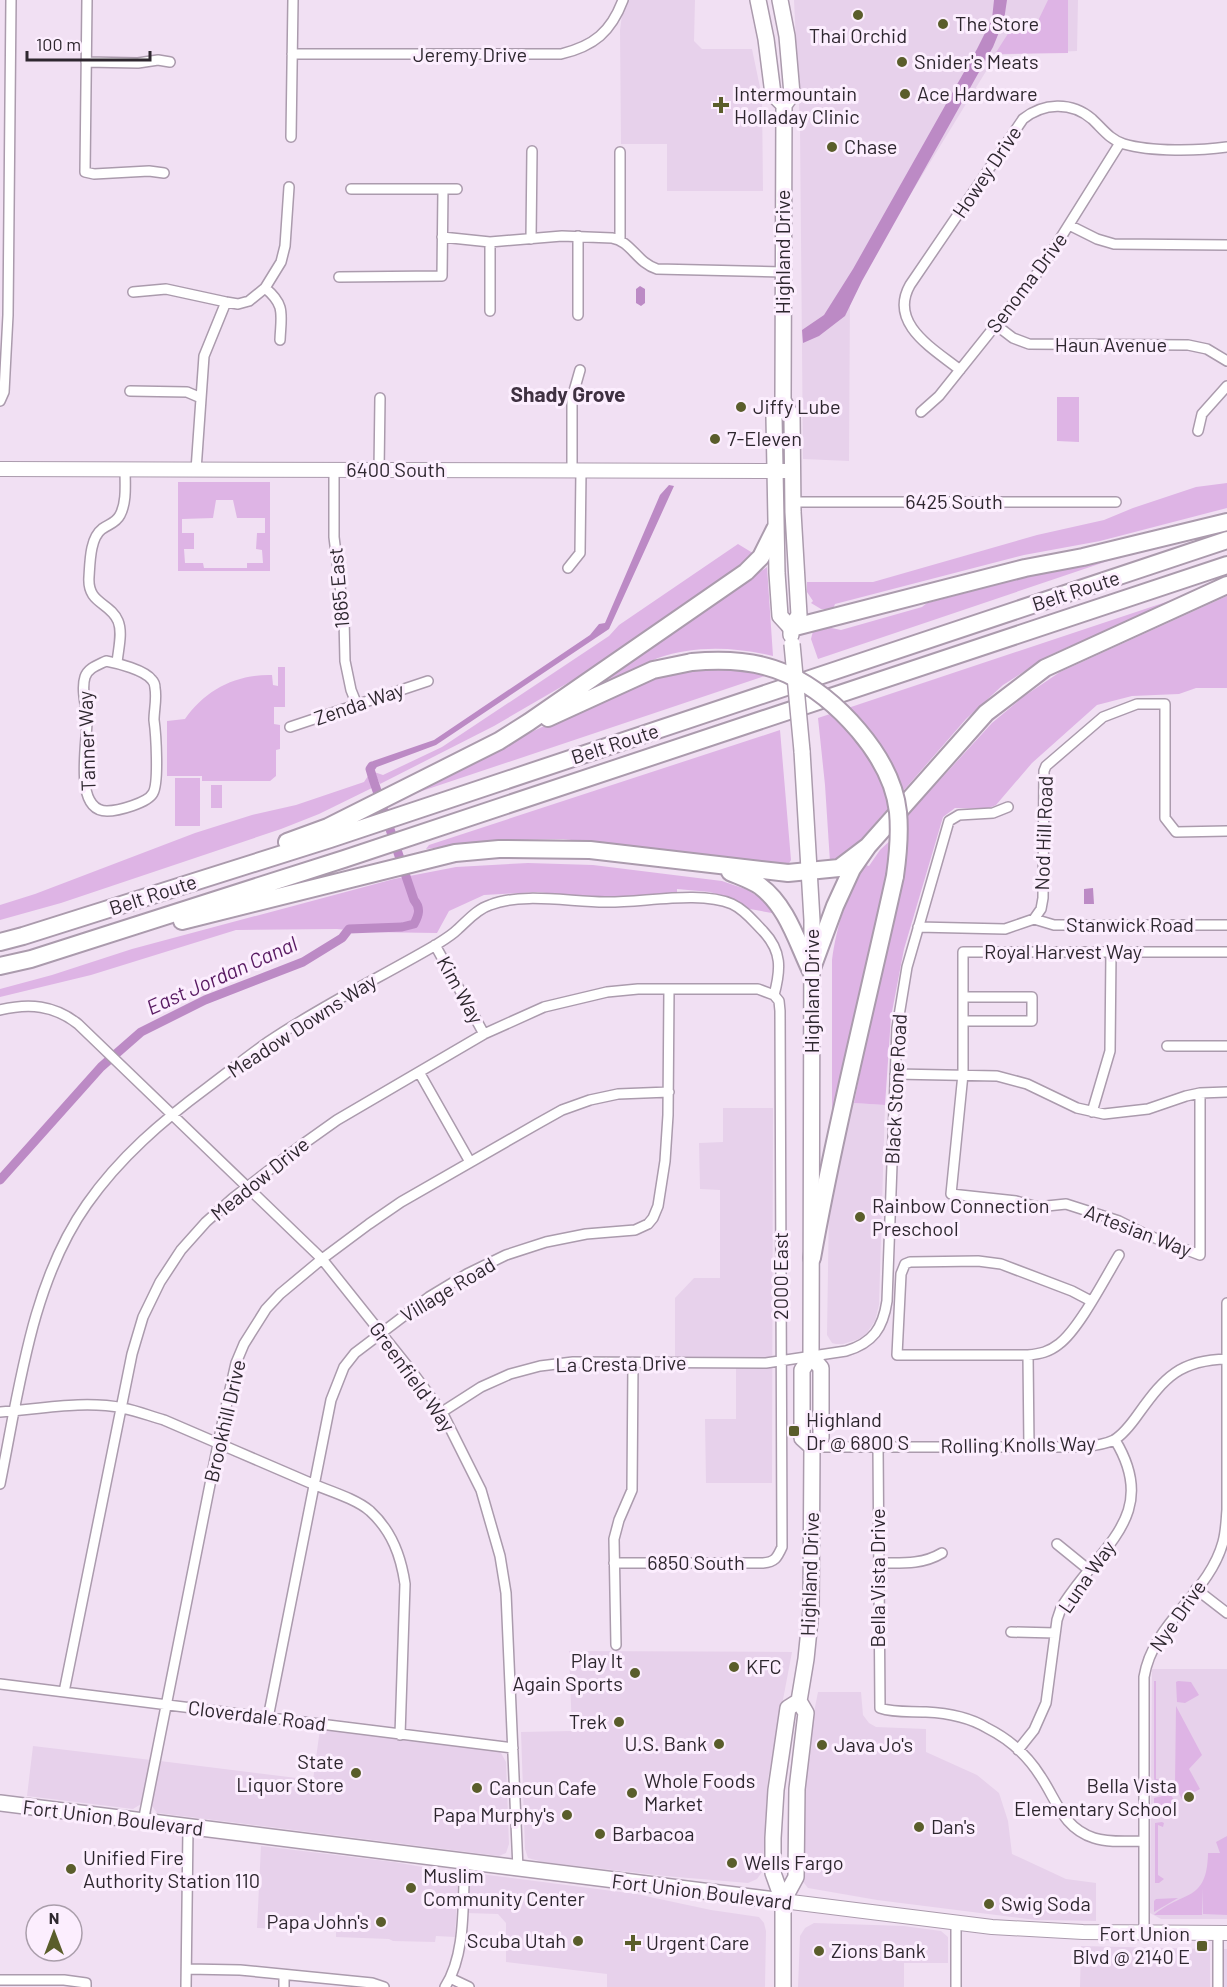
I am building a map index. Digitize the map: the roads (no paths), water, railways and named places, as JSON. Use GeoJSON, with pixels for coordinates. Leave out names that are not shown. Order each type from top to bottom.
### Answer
{"type":"FeatureCollection","features":[{"type":"Feature","properties":{"kind":"highway"},"geometry":{"type":"LineString","coordinates":[[791,636],[1025,568],[1083,557],[1227,522]]}},
{"type":"Feature","properties":{"kind":"highway"},"geometry":{"type":"LineString","coordinates":[[500,741],[746,572],[761,557],[775,529]]}},
{"type":"Feature","properties":{"kind":"highway","name":"Belt Route"},"geometry":{"type":"LineString","coordinates":[[0,942],[342,836],[1227,540]]}},
{"type":"Feature","properties":{"kind":"highway","name":"Belt Route"},"geometry":{"type":"LineString","coordinates":[[0,966],[31,959],[344,859],[1227,565]]}},
{"type":"Feature","properties":{"kind":"highway"},"geometry":{"type":"LineString","coordinates":[[811,971],[835,906],[852,869],[868,846],[986,713],[1045,668],[1227,585]]}},
{"type":"Feature","properties":{"kind":"highway"},"geometry":{"type":"LineString","coordinates":[[109,909],[328,827],[500,741],[653,670],[692,662],[726,659],[756,664],[786,673],[816,691],[845,715],[873,748],[889,779],[898,810],[899,846],[895,876],[856,1056],[835,1137],[812,1258]]}},
{"type":"Feature","properties":{"kind":"highway"},"geometry":{"type":"LineString","coordinates":[[31,959],[455,854],[499,849],[590,850],[788,873],[839,868],[868,846]]}},
{"type":"Feature","properties":{"kind":"highway"},"geometry":{"type":"LineString","coordinates":[[715,865],[758,885],[774,898],[788,920],[811,971]]}},
{"type":"Feature","properties":{"kind":"main road","name":"Highland Drive"},"geometry":{"type":"LineString","coordinates":[[758,0],[773,94],[784,105]]}},
{"type":"Feature","properties":{"kind":"main road","name":"Highland Drive"},"geometry":{"type":"LineString","coordinates":[[780,0],[787,36],[792,94],[784,105],[783,272],[783,400],[792,417],[793,502],[799,615],[791,636]]}},
{"type":"Feature","properties":{"kind":"main road","name":"Highland Drive"},"geometry":{"type":"LineString","coordinates":[[783,400],[774,417],[775,529],[780,616],[791,636],[810,871],[811,1356],[821,1368],[821,1438],[812,1447],[811,1610],[799,1701],[806,1713],[797,1788],[796,1877],[783,1901]]}},
{"type":"Feature","properties":{"kind":"main road","name":"Highland Drive"},"geometry":{"type":"LineString","coordinates":[[783,1987],[783,1901],[773,1873],[776,1790],[788,1708],[799,1701]]}},
{"type":"Feature","properties":{"kind":"main road","name":"Fort Union Boulevard"},"geometry":{"type":"LineString","coordinates":[[0,1803],[783,1901]]}},
{"type":"Feature","properties":{"kind":"street"},"geometry":{"type":"LineString","coordinates":[[0,401],[4,392],[8,315],[11,0]]}},
{"type":"Feature","properties":{"kind":"street"},"geometry":{"type":"LineString","coordinates":[[87,0],[85,172],[94,174],[149,171],[164,173]]}},
{"type":"Feature","properties":{"kind":"street"},"geometry":{"type":"LineString","coordinates":[[291,137],[293,0]]}},
{"type":"Feature","properties":{"kind":"street","name":"Jeremy Drive"},"geometry":{"type":"LineString","coordinates":[[292,54],[561,54],[591,44],[604,34],[614,21],[623,0]]}},
{"type":"Feature","properties":{"kind":"street"},"geometry":{"type":"LineString","coordinates":[[86,62],[138,63],[158,60],[170,62]]}},
{"type":"Feature","properties":{"kind":"street","name":"Howey Drive"},"geometry":{"type":"LineString","coordinates":[[960,370],[912,330],[904,314],[905,296],[910,285],[1016,127],[1027,116],[1042,108],[1070,107],[1089,116],[1108,135],[1120,143],[1155,149],[1227,147]]}},
{"type":"Feature","properties":{"kind":"street","name":"Senoma Drive"},"geometry":{"type":"LineString","coordinates":[[921,412],[939,396],[1043,266],[1120,143]]}},
{"type":"Feature","properties":{"kind":"street"},"geometry":{"type":"LineString","coordinates":[[531,239],[532,151]]}},
{"type":"Feature","properties":{"kind":"street"},"geometry":{"type":"LineString","coordinates":[[620,152],[620,239]]}},
{"type":"Feature","properties":{"kind":"street"},"geometry":{"type":"LineString","coordinates":[[134,292],[166,289],[226,302],[245,303],[265,288],[281,262],[285,246],[289,188]]}},
{"type":"Feature","properties":{"kind":"street"},"geometry":{"type":"LineString","coordinates":[[351,189],[457,189]]}},
{"type":"Feature","properties":{"kind":"street"},"geometry":{"type":"LineString","coordinates":[[339,277],[442,276],[443,189]]}},
{"type":"Feature","properties":{"kind":"street"},"geometry":{"type":"LineString","coordinates":[[1070,225],[1097,239],[1120,244],[1227,245]]}},
{"type":"Feature","properties":{"kind":"street"},"geometry":{"type":"LineString","coordinates":[[442,237],[490,242],[578,236],[620,239],[647,266],[657,269],[783,272]]}},
{"type":"Feature","properties":{"kind":"street"},"geometry":{"type":"LineString","coordinates":[[578,236],[578,315]]}},
{"type":"Feature","properties":{"kind":"street"},"geometry":{"type":"LineString","coordinates":[[490,242],[490,311]]}},
{"type":"Feature","properties":{"kind":"street"},"geometry":{"type":"LineString","coordinates":[[265,288],[278,300],[280,340]]}},
{"type":"Feature","properties":{"kind":"street"},"geometry":{"type":"LineString","coordinates":[[196,470],[204,356],[226,302]]}},
{"type":"Feature","properties":{"kind":"street","name":"Haun Avenue"},"geometry":{"type":"LineString","coordinates":[[996,325],[1013,338],[1029,344],[1188,345],[1207,349],[1227,362]]}},
{"type":"Feature","properties":{"kind":"street"},"geometry":{"type":"LineString","coordinates":[[568,568],[580,554],[572,398],[580,370]]}},
{"type":"Feature","properties":{"kind":"street"},"geometry":{"type":"LineString","coordinates":[[1198,430],[1202,414],[1226,388]]}},
{"type":"Feature","properties":{"kind":"street"},"geometry":{"type":"LineString","coordinates":[[130,391],[187,392],[201,398]]}},
{"type":"Feature","properties":{"kind":"street"},"geometry":{"type":"LineString","coordinates":[[379,470],[380,398]]}},
{"type":"Feature","properties":{"kind":"street","name":"6400 South"},"geometry":{"type":"LineString","coordinates":[[0,469],[792,471]]}},
{"type":"Feature","properties":{"kind":"street"},"geometry":{"type":"LineString","coordinates":[[117,663],[118,622],[114,615],[94,597],[90,590],[89,578],[95,538],[102,529],[115,522],[122,511],[125,469]]}},
{"type":"Feature","properties":{"kind":"street","name":"1865 East"},"geometry":{"type":"LineString","coordinates":[[334,470],[334,537],[344,618],[345,661],[351,690],[357,705]]}},
{"type":"Feature","properties":{"kind":"street","name":"6425 South"},"geometry":{"type":"LineString","coordinates":[[793,502],[1116,502]]}},
{"type":"Feature","properties":{"kind":"street","name":"Tanner Way"},"geometry":{"type":"LineString","coordinates":[[106,661],[117,663],[148,676],[155,687],[156,782],[153,793],[145,801],[109,811],[93,806],[87,797],[83,763],[87,721],[84,680],[88,671],[94,666],[106,661]]}},
{"type":"Feature","properties":{"kind":"street","name":"Zenda Way"},"geometry":{"type":"LineString","coordinates":[[290,727],[428,681]]}},
{"type":"Feature","properties":{"kind":"street","name":"Nod Hill Road"},"geometry":{"type":"LineString","coordinates":[[1034,920],[1041,909],[1043,898],[1044,771],[1046,766],[1103,717],[1137,704],[1165,704],[1166,818],[1176,832],[1227,831]]}},
{"type":"Feature","properties":{"kind":"street","name":"Black Stone Road"},"geometry":{"type":"LineString","coordinates":[[811,1356],[856,1347],[873,1336],[885,1317],[900,1005],[918,927],[947,827],[954,817],[964,814],[993,813],[1008,807]]}},
{"type":"Feature","properties":{"kind":"street","name":"Meadow Downs Way"},"geometry":{"type":"LineString","coordinates":[[0,1484],[33,1321],[59,1251],[86,1204],[126,1155],[172,1114],[268,1042],[352,991],[435,945],[482,909],[508,900],[542,899],[610,903],[689,898],[730,903],[743,911],[774,944],[778,957],[778,979],[774,995]]}},
{"type":"Feature","properties":{"kind":"street"},"geometry":{"type":"LineString","coordinates":[[918,927],[1005,929],[1034,920]]}},
{"type":"Feature","properties":{"kind":"street","name":"Stanwick Road"},"geometry":{"type":"LineString","coordinates":[[1034,920],[1054,926],[1227,925]]}},
{"type":"Feature","properties":{"kind":"street","name":"Kim Way"},"geometry":{"type":"LineString","coordinates":[[435,945],[484,1034]]}},
{"type":"Feature","properties":{"kind":"street","name":"Royal Harvest Way"},"geometry":{"type":"LineString","coordinates":[[951,1194],[963,1074],[963,952],[1227,952]]}},
{"type":"Feature","properties":{"kind":"street"},"geometry":{"type":"LineString","coordinates":[[1092,1112],[1110,1050],[1111,952]]}},
{"type":"Feature","properties":{"kind":"street","name":"Village Road"},"geometry":{"type":"LineString","coordinates":[[268,1718],[337,1383],[344,1367],[355,1353],[429,1297],[467,1274],[506,1255],[546,1242],[586,1234],[635,1230],[648,1224],[658,1206],[665,1161],[669,1092],[669,989]]}},
{"type":"Feature","properties":{"kind":"street","name":"Meadow Drive"},"geometry":{"type":"LineString","coordinates":[[64,1692],[132,1354],[143,1317],[160,1282],[181,1250],[206,1222],[247,1186],[337,1120],[484,1034],[544,1007],[617,991],[758,989],[774,995]]}},
{"type":"Feature","properties":{"kind":"street","name":"2000 East"},"geometry":{"type":"LineString","coordinates":[[774,995],[779,1002],[780,1011],[782,1547],[777,1558]]}},
{"type":"Feature","properties":{"kind":"street"},"geometry":{"type":"LineString","coordinates":[[963,997],[1032,997],[1032,1021],[963,1021]]}},
{"type":"Feature","properties":{"kind":"street","name":"Greenfield Way"},"geometry":{"type":"LineString","coordinates":[[0,1010],[22,1006],[54,1009],[67,1015],[78,1024],[321,1259],[442,1412],[481,1490],[500,1556],[507,1593],[518,1869]]}},
{"type":"Feature","properties":{"kind":"street"},"geometry":{"type":"LineString","coordinates":[[1167,1046],[1227,1046]]}},
{"type":"Feature","properties":{"kind":"street"},"geometry":{"type":"LineString","coordinates":[[419,1072],[470,1162]]}},
{"type":"Feature","properties":{"kind":"street"},"geometry":{"type":"LineString","coordinates":[[895,1074],[982,1074],[1011,1079],[1027,1084],[1067,1104],[1104,1114],[1148,1109],[1200,1093],[1227,1092]]}},
{"type":"Feature","properties":{"kind":"street","name":"Brookhill Drive"},"geometry":{"type":"LineString","coordinates":[[143,1822],[236,1363],[249,1335],[266,1309],[321,1259],[401,1202],[562,1110],[618,1094],[669,1092]]}},
{"type":"Feature","properties":{"kind":"street","name":"Artesian Way"},"geometry":{"type":"LineString","coordinates":[[951,1194],[1016,1201],[1037,1207],[1066,1204],[1119,1221],[1147,1235],[1200,1255],[1200,1093]]}},
{"type":"Feature","properties":{"kind":"street"},"geometry":{"type":"LineString","coordinates":[[1091,1301],[1072,1291],[1001,1264],[978,1261],[915,1261],[905,1264],[901,1274],[897,1355],[1029,1355],[1042,1354],[1051,1350],[1066,1339],[1091,1301],[1119,1255]]}},
{"type":"Feature","properties":{"kind":"street","name":"Nye Drive"},"geometry":{"type":"LineString","coordinates":[[1144,1933],[1144,1682],[1146,1666],[1150,1652],[1159,1636],[1216,1560],[1223,1543],[1226,1526],[1227,1303]]}},
{"type":"Feature","properties":{"kind":"street"},"geometry":{"type":"LineString","coordinates":[[1029,1355],[1029,1447]]}},
{"type":"Feature","properties":{"kind":"street","name":"La Cresta Drive"},"geometry":{"type":"LineString","coordinates":[[442,1412],[481,1387],[530,1368],[573,1362],[766,1363],[811,1356]]}},
{"type":"Feature","properties":{"kind":"street","name":"Rolling Knolls Way"},"geometry":{"type":"LineString","coordinates":[[812,1447],[1082,1447],[1104,1444],[1115,1440],[1135,1419],[1166,1379],[1191,1364],[1227,1359]]}},
{"type":"Feature","properties":{"kind":"street"},"geometry":{"type":"LineString","coordinates":[[616,1645],[614,1539],[619,1520],[632,1490],[633,1363]]}},
{"type":"Feature","properties":{"kind":"street"},"geometry":{"type":"LineString","coordinates":[[0,1412],[82,1406],[121,1407],[164,1420],[369,1510],[384,1525],[395,1544],[402,1563],[405,1584],[400,1735]]}},
{"type":"Feature","properties":{"kind":"street","name":"Luna Way"},"geometry":{"type":"LineString","coordinates":[[1018,1749],[1034,1730],[1046,1703],[1061,1608],[1119,1532],[1131,1506],[1131,1476],[1126,1460],[1115,1440]]}},
{"type":"Feature","properties":{"kind":"street","name":"Bella Vista Drive"},"geometry":{"type":"LineString","coordinates":[[878,1447],[880,1708],[892,1712],[926,1712],[969,1719],[1003,1737],[1018,1749]]}},
{"type":"Feature","properties":{"kind":"street"},"geometry":{"type":"LineString","coordinates":[[1057,1544],[1089,1570]]}},
{"type":"Feature","properties":{"kind":"street"},"geometry":{"type":"LineString","coordinates":[[878,1563],[918,1563],[931,1560],[942,1553]]}},
{"type":"Feature","properties":{"kind":"street","name":"6850 South"},"geometry":{"type":"LineString","coordinates":[[614,1563],[763,1563],[777,1558]]}},
{"type":"Feature","properties":{"kind":"street"},"geometry":{"type":"LineString","coordinates":[[1196,1589],[1227,1613]]}},
{"type":"Feature","properties":{"kind":"street"},"geometry":{"type":"LineString","coordinates":[[1011,1632],[1056,1633]]}},
{"type":"Feature","properties":{"kind":"street","name":"Cloverdale Road"},"geometry":{"type":"LineString","coordinates":[[0,1684],[513,1748]]}},
{"type":"Feature","properties":{"kind":"street"},"geometry":{"type":"LineString","coordinates":[[1018,1749],[1041,1776],[1065,1819],[1078,1830],[1094,1838],[1111,1841],[1144,1841]]}},
{"type":"Feature","properties":{"kind":"street"},"geometry":{"type":"LineString","coordinates":[[186,1987],[188,1828]]}},
{"type":"Feature","properties":{"kind":"street"},"geometry":{"type":"LineString","coordinates":[[465,1862],[459,1954],[448,1983],[469,1987]]}},
{"type":"Feature","properties":{"kind":"street","name":"Fort Union Boulevard"},"geometry":{"type":"LineString","coordinates":[[783,1901],[957,1924],[1056,1931],[1222,1933]]}},
{"type":"Feature","properties":{"kind":"street"},"geometry":{"type":"LineString","coordinates":[[956,1987],[957,1924]]}},
{"type":"Feature","properties":{"kind":"street"},"geometry":{"type":"LineString","coordinates":[[1218,1987],[1222,1933]]}},
{"type":"Feature","properties":{"kind":"street"},"geometry":{"type":"LineString","coordinates":[[187,1969],[240,1971],[354,1981],[383,1986]]}},
{"type":"Feature","properties":{"kind":"street"},"geometry":{"type":"LineString","coordinates":[[284,1975],[284,1987]]}},
{"type":"Feature","properties":{"kind":"street"},"geometry":{"type":"LineString","coordinates":[[0,1980],[64,1980],[86,1985]]}},
{"type":"Feature","properties":{"kind":"waterway","name":"East Jordan Canal"},"geometry":{"type":"LineString","coordinates":[[0,1180],[101,1067],[141,1032],[205,1000],[303,962],[342,938],[349,929],[402,927],[414,924],[418,915],[418,906],[373,779],[370,769],[372,766]]}},
{"type":"Feature","properties":{"kind":"place","name":"Thai Orchid"},"geometry":{"type":"Point","coordinates":[858,15]}},
{"type":"Feature","properties":{"kind":"place","name":"The Store"},"geometry":{"type":"Point","coordinates":[943,24]}},
{"type":"Feature","properties":{"kind":"place","name":"Snider's Meats"},"geometry":{"type":"Point","coordinates":[902,62]}},
{"type":"Feature","properties":{"kind":"place","name":"Ace Hardware"},"geometry":{"type":"Point","coordinates":[905,94]}},
{"type":"Feature","properties":{"kind":"place","name":"Intermountain Holladay Clinic"},"geometry":{"type":"Point","coordinates":[721,105]}},
{"type":"Feature","properties":{"kind":"place","name":"Chase"},"geometry":{"type":"Point","coordinates":[832,147]}},
{"type":"Feature","properties":{"kind":"place","name":"Jiffy Lube"},"geometry":{"type":"Point","coordinates":[741,407]}},
{"type":"Feature","properties":{"kind":"place","name":"7-Eleven"},"geometry":{"type":"Point","coordinates":[715,439]}},
{"type":"Feature","properties":{"kind":"place","name":"Rainbow Connection Preschool"},"geometry":{"type":"Point","coordinates":[860,1217]}},
{"type":"Feature","properties":{"kind":"place","name":"Highland Dr @ 6800 S"},"geometry":{"type":"Point","coordinates":[794,1431]}},
{"type":"Feature","properties":{"kind":"place","name":"KFC"},"geometry":{"type":"Point","coordinates":[734,1667]}},
{"type":"Feature","properties":{"kind":"place","name":"Play It Again Sports"},"geometry":{"type":"Point","coordinates":[635,1673]}},
{"type":"Feature","properties":{"kind":"place","name":"Trek"},"geometry":{"type":"Point","coordinates":[619,1722]}},
{"type":"Feature","properties":{"kind":"place","name":"U.S. Bank"},"geometry":{"type":"Point","coordinates":[719,1744]}},
{"type":"Feature","properties":{"kind":"place","name":"Java Jo's"},"geometry":{"type":"Point","coordinates":[822,1745]}},
{"type":"Feature","properties":{"kind":"place","name":"State Liquor Store"},"geometry":{"type":"Point","coordinates":[356,1773]}},
{"type":"Feature","properties":{"kind":"place","name":"Cancun Cafe"},"geometry":{"type":"Point","coordinates":[477,1788]}},
{"type":"Feature","properties":{"kind":"place","name":"Whole Foods Market"},"geometry":{"type":"Point","coordinates":[632,1793]}},
{"type":"Feature","properties":{"kind":"place","name":"Bella Vista Elementary School"},"geometry":{"type":"Point","coordinates":[1189,1797]}},
{"type":"Feature","properties":{"kind":"place","name":"Papa Murphy's"},"geometry":{"type":"Point","coordinates":[567,1815]}},
{"type":"Feature","properties":{"kind":"place","name":"Dan's"},"geometry":{"type":"Point","coordinates":[919,1827]}},
{"type":"Feature","properties":{"kind":"place","name":"Barbacoa"},"geometry":{"type":"Point","coordinates":[600,1834]}},
{"type":"Feature","properties":{"kind":"place","name":"Wells Fargo"},"geometry":{"type":"Point","coordinates":[732,1863]}},
{"type":"Feature","properties":{"kind":"place","name":"Unified Fire Authority Station 110"},"geometry":{"type":"Point","coordinates":[71,1869]}},
{"type":"Feature","properties":{"kind":"place","name":"Muslim Community Center"},"geometry":{"type":"Point","coordinates":[411,1888]}},
{"type":"Feature","properties":{"kind":"place","name":"Swig Soda"},"geometry":{"type":"Point","coordinates":[989,1904]}},
{"type":"Feature","properties":{"kind":"place","name":"Papa John's"},"geometry":{"type":"Point","coordinates":[381,1922]}},
{"type":"Feature","properties":{"kind":"place","name":"Scuba Utah"},"geometry":{"type":"Point","coordinates":[578,1941]}},
{"type":"Feature","properties":{"kind":"place","name":"Urgent Care"},"geometry":{"type":"Point","coordinates":[633,1943]}},
{"type":"Feature","properties":{"kind":"place","name":"Fort Union Blvd @ 2140 E"},"geometry":{"type":"Point","coordinates":[1202,1946]}},
{"type":"Feature","properties":{"kind":"place","name":"Zions Bank"},"geometry":{"type":"Point","coordinates":[819,1951]}},
{"type":"Feature","properties":{"kind":"district","name":"Shady Grove"},"geometry":{"type":"Point","coordinates":[568,395]}}]}
